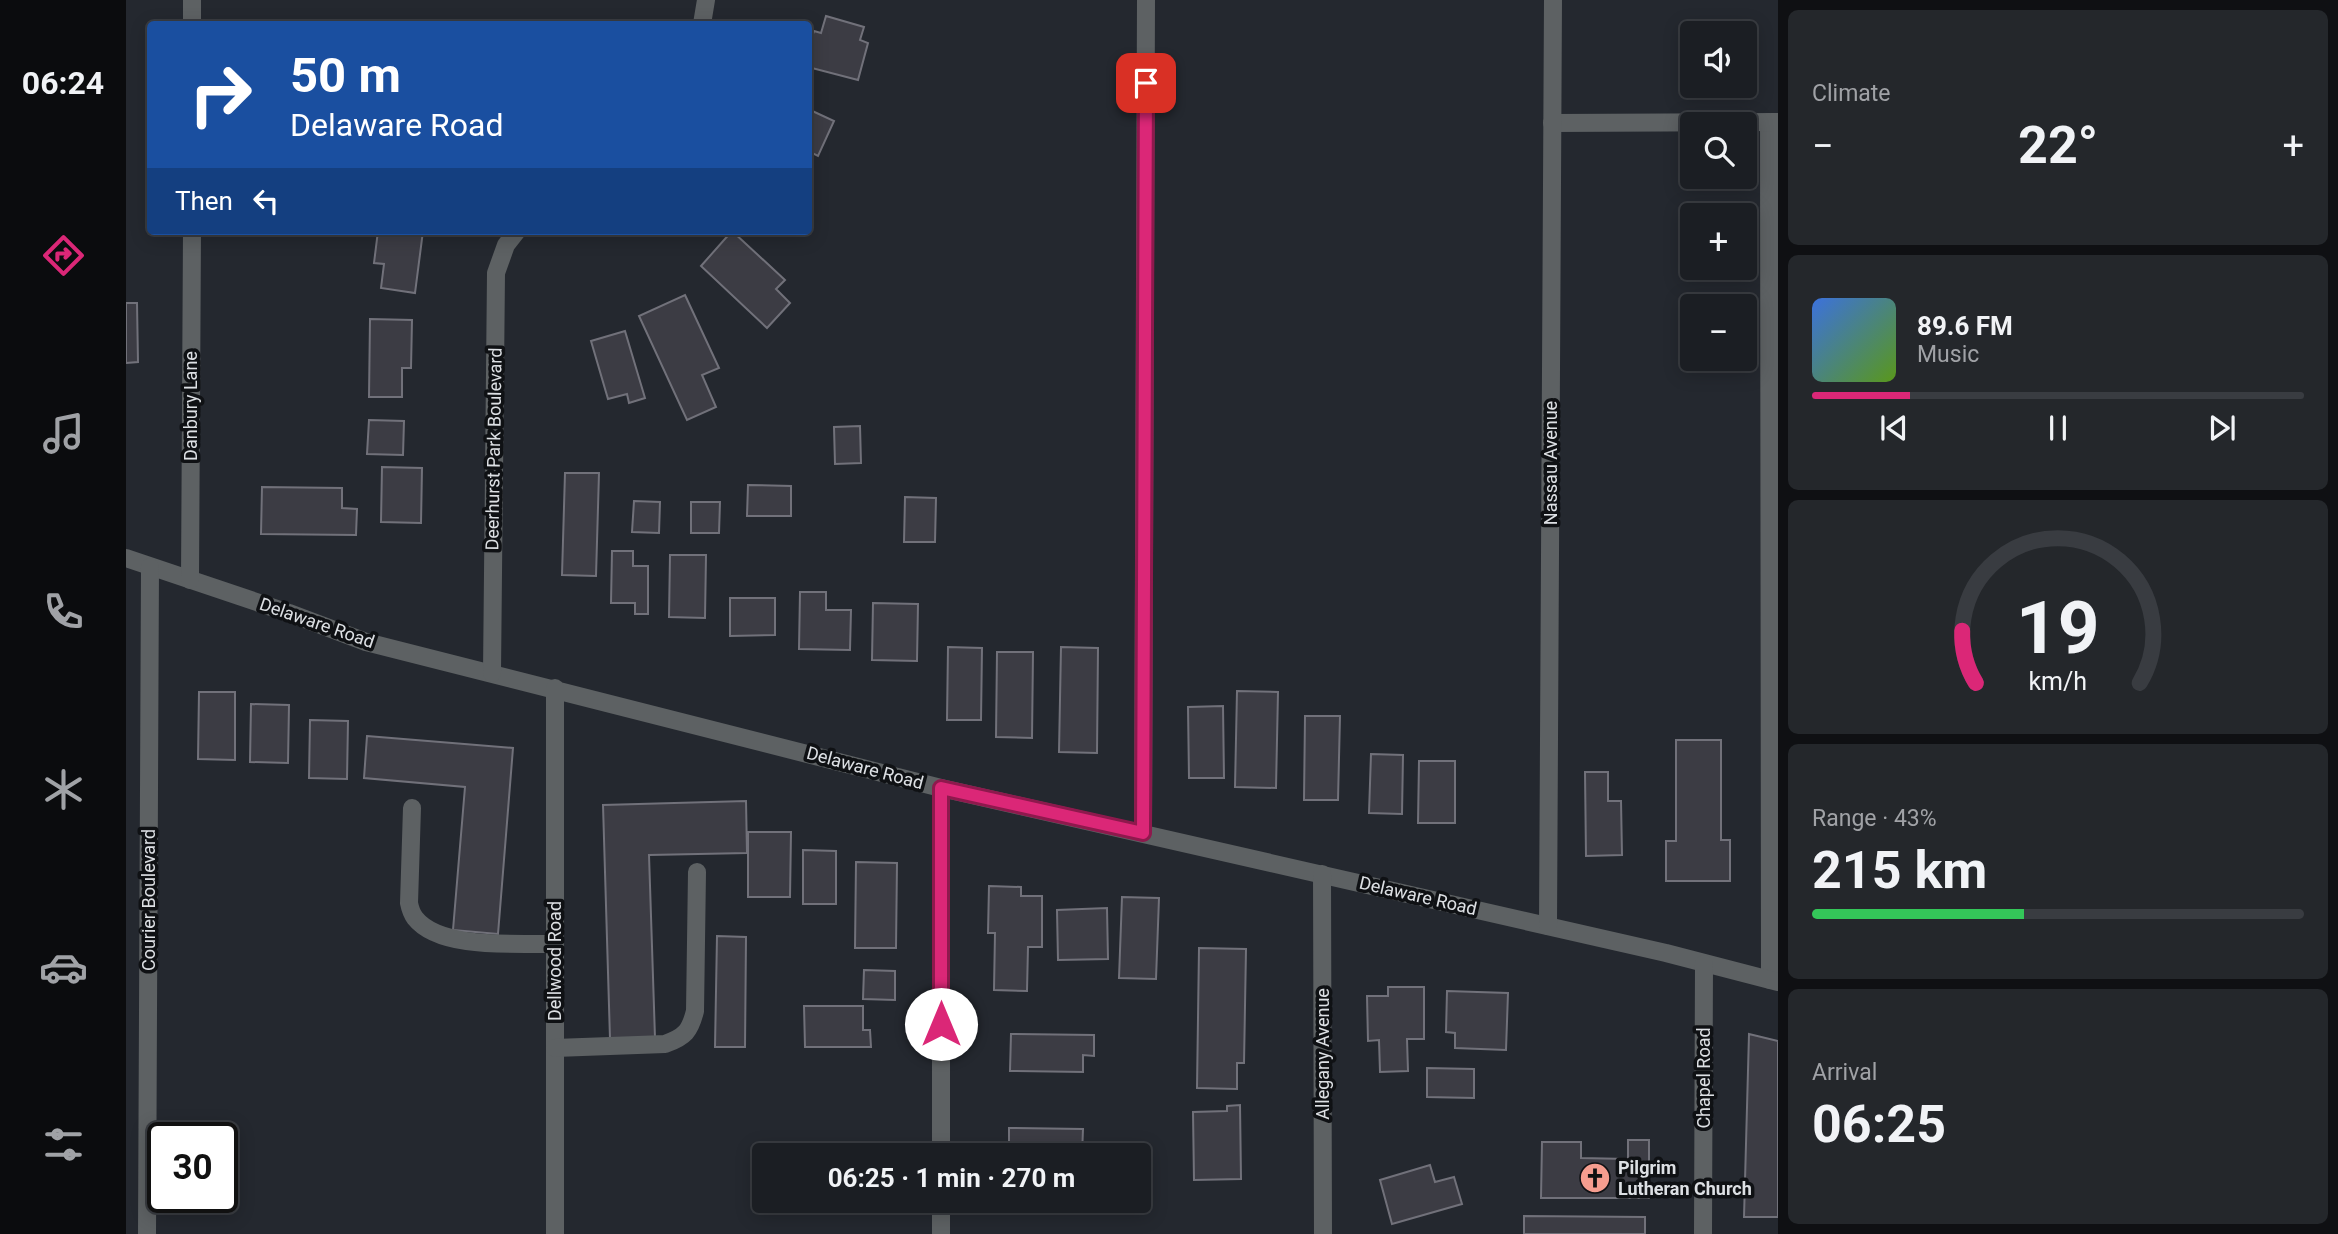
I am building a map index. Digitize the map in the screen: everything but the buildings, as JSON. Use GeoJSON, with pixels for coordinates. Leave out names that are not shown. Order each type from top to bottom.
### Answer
{"type":"FeatureCollection","features":[{"type":"Feature","properties":{"kind":"street"},"geometry":{"type":"LineString","coordinates":[[192,0],[192,21]]}},
{"type":"Feature","properties":{"kind":"street"},"geometry":{"type":"LineString","coordinates":[[702,21],[706,0]]}},
{"type":"Feature","properties":{"kind":"street"},"geometry":{"type":"LineString","coordinates":[[1143,833],[1146,0]]}},
{"type":"Feature","properties":{"kind":"street","name":"Nassau Avenue"},"geometry":{"type":"LineString","coordinates":[[1548,926],[1553,0]]}},
{"type":"Feature","properties":{"kind":"street"},"geometry":{"type":"LineString","coordinates":[[1552,123],[1774,122],[1774,981]]}},
{"type":"Feature","properties":{"kind":"street","name":"Danbury Lane"},"geometry":{"type":"LineString","coordinates":[[190,580],[192,235]]}},
{"type":"Feature","properties":{"kind":"street","name":"Deerhurst Park Boulevard"},"geometry":{"type":"LineString","coordinates":[[492,673],[496,273],[506,245],[514,235]]}},
{"type":"Feature","properties":{"kind":"street","name":"Delaware Road"},"geometry":{"type":"LineString","coordinates":[[126,558],[366,642],[941,788],[1548,926],[1774,981]]}},
{"type":"Feature","properties":{"kind":"street","name":"Courier Boulevard"},"geometry":{"type":"LineString","coordinates":[[147,1234],[150,567]]}},
{"type":"Feature","properties":{"kind":"street","name":"Dellwood Road"},"geometry":{"type":"LineString","coordinates":[[555,688],[555,1234]]}},
{"type":"Feature","properties":{"kind":"street"},"geometry":{"type":"LineString","coordinates":[[941,788],[941,1143]]}},
{"type":"Feature","properties":{"kind":"street"},"geometry":{"type":"LineString","coordinates":[[412,808],[409,903],[413,917],[444,938],[555,944]]}},
{"type":"Feature","properties":{"kind":"street"},"geometry":{"type":"LineString","coordinates":[[555,1048],[665,1044],[678,1040],[691,1027],[695,1011],[697,872]]}},
{"type":"Feature","properties":{"kind":"street","name":"Allegany Avenue"},"geometry":{"type":"LineString","coordinates":[[1322,874],[1323,1234]]}},
{"type":"Feature","properties":{"kind":"street","name":"Chapel Road"},"geometry":{"type":"LineString","coordinates":[[1703,1234],[1704,964]]}},
{"type":"Feature","properties":{"kind":"street"},"geometry":{"type":"LineString","coordinates":[[941,1213],[941,1234]]}},
{"type":"Feature","properties":{"kind":"place","name":"Pilgrim Lutheran Church"},"geometry":{"type":"Point","coordinates":[1595,1178]}},
{"type":"Feature","properties":{"kind":"route"},"geometry":{"type":"LineString","coordinates":[[941,1024],[941,788],[1143,833],[1146,83]]}}]}
